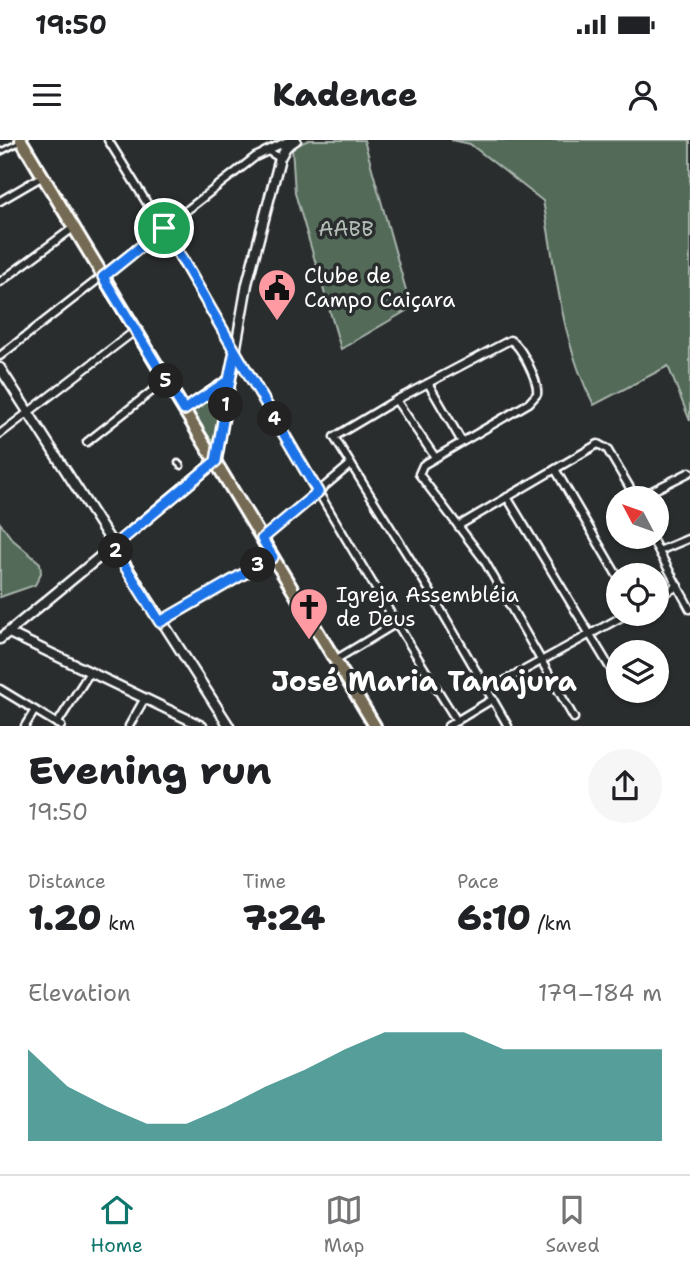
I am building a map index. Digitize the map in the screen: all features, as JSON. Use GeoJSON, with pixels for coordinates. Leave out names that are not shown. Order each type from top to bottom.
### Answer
{"type":"FeatureCollection","features":[{"type":"Feature","properties":{"kind":"main road"},"geometry":{"type":"LineString","coordinates":[[21,141],[375,726]]}},
{"type":"Feature","properties":{"kind":"street"},"geometry":{"type":"LineString","coordinates":[[108,140],[164,228],[395,624],[457,721]]}},
{"type":"Feature","properties":{"kind":"street"},"geometry":{"type":"LineString","coordinates":[[0,356],[262,153],[290,140]]}},
{"type":"Feature","properties":{"kind":"street"},"geometry":{"type":"LineString","coordinates":[[0,639],[216,461],[247,284],[280,158],[286,148],[296,140]]}},
{"type":"Feature","properties":{"kind":"street"},"geometry":{"type":"LineString","coordinates":[[262,153],[272,152],[280,158]]}},
{"type":"Feature","properties":{"kind":"street"},"geometry":{"type":"LineString","coordinates":[[0,201],[43,176]]}},
{"type":"Feature","properties":{"kind":"street"},"geometry":{"type":"LineString","coordinates":[[0,282],[73,228]]}},
{"type":"Feature","properties":{"kind":"street"},"geometry":{"type":"LineString","coordinates":[[0,435],[136,330]]}},
{"type":"Feature","properties":{"kind":"street"},"geometry":{"type":"LineString","coordinates":[[508,726],[334,437],[396,400],[510,340],[515,342],[537,385],[537,394],[529,402],[435,457],[419,471],[423,482],[484,560],[574,718]]}},
{"type":"Feature","properties":{"kind":"street"},"geometry":{"type":"LineString","coordinates":[[0,370],[229,726]]}},
{"type":"Feature","properties":{"kind":"street"},"geometry":{"type":"LineString","coordinates":[[87,442],[166,380]]}},
{"type":"Feature","properties":{"kind":"street"},"geometry":{"type":"LineString","coordinates":[[184,410],[229,380]]}},
{"type":"Feature","properties":{"kind":"street"},"geometry":{"type":"LineString","coordinates":[[428,383],[462,442]]}},
{"type":"Feature","properties":{"kind":"street"},"geometry":{"type":"LineString","coordinates":[[396,400],[435,457]]}},
{"type":"Feature","properties":{"kind":"street"},"geometry":{"type":"LineString","coordinates":[[458,526],[555,468],[603,444],[629,486]]}},
{"type":"Feature","properties":{"kind":"street"},"geometry":{"type":"LineString","coordinates":[[262,539],[351,464]]}},
{"type":"Feature","properties":{"kind":"street"},"geometry":{"type":"LineString","coordinates":[[555,468],[610,563]]}},
{"type":"Feature","properties":{"kind":"street"},"geometry":{"type":"LineString","coordinates":[[661,486],[690,472]]}},
{"type":"Feature","properties":{"kind":"street"},"geometry":{"type":"LineString","coordinates":[[507,497],[606,662]]}},
{"type":"Feature","properties":{"kind":"street"},"geometry":{"type":"LineString","coordinates":[[690,538],[659,551],[690,609]]}},
{"type":"Feature","properties":{"kind":"street"},"geometry":{"type":"LineString","coordinates":[[160,622],[273,557]]}},
{"type":"Feature","properties":{"kind":"street"},"geometry":{"type":"LineString","coordinates":[[669,591],[678,586]]}},
{"type":"Feature","properties":{"kind":"street"},"geometry":{"type":"LineString","coordinates":[[335,660],[395,624]]}},
{"type":"Feature","properties":{"kind":"street"},"geometry":{"type":"LineString","coordinates":[[488,691],[606,626]]}},
{"type":"Feature","properties":{"kind":"street"},"geometry":{"type":"LineString","coordinates":[[9,633],[202,726]]}},
{"type":"Feature","properties":{"kind":"street"},"geometry":{"type":"LineString","coordinates":[[0,689],[59,725],[90,673]]}},
{"type":"Feature","properties":{"kind":"street"},"geometry":{"type":"LineString","coordinates":[[129,726],[145,698]]}},
{"type":"Feature","properties":{"kind":"street"},"geometry":{"type":"LineString","coordinates":[[448,726],[491,700]]}},
{"type":"Feature","properties":{"kind":"street"},"geometry":{"type":"LineString","coordinates":[[25,726],[35,710]]}},
{"type":"Feature","properties":{"kind":"lane"},"geometry":{"type":"LineString","coordinates":[[0,152],[21,141]]}},
{"type":"Feature","properties":{"kind":"green space","name":"AABB"},"geometry":{"type":"Polygon","coordinates":[[[309,140],[364,140],[411,308],[341,349],[295,193],[292,147],[309,140]]]}},
{"type":"Feature","properties":{"kind":"green space"},"geometry":{"type":"Polygon","coordinates":[[[451,140],[690,140],[690,421],[668,366],[594,405],[574,357],[567,331],[543,201],[470,144],[451,140]]]}},
{"type":"Feature","properties":{"kind":"green space"},"geometry":{"type":"Polygon","coordinates":[[[223,391],[215,442],[212,442],[192,409],[223,391]]]}},
{"type":"Feature","properties":{"kind":"green space"},"geometry":{"type":"Polygon","coordinates":[[[0,523],[12,539],[40,563],[41,573],[35,585],[0,597],[0,523]]]}},
{"type":"Feature","properties":{"kind":"place","name":"Clube de Campo Caiçara"},"geometry":{"type":"Point","coordinates":[277,322]}},
{"type":"Feature","properties":{"kind":"place","name":"Igreja Assembléia de Deus"},"geometry":{"type":"Point","coordinates":[309,641]}},
{"type":"Feature","properties":{"kind":"district","name":"José Maria Tanajura"},"geometry":{"type":"Point","coordinates":[424,681]}},
{"type":"Feature","properties":{"kind":"route"},"geometry":{"type":"LineString","coordinates":[[164,228],[103,277],[184,410],[229,380],[235,351],[318,492],[262,539],[273,557],[160,622],[113,547],[216,461],[235,351],[164,228]]}}]}
